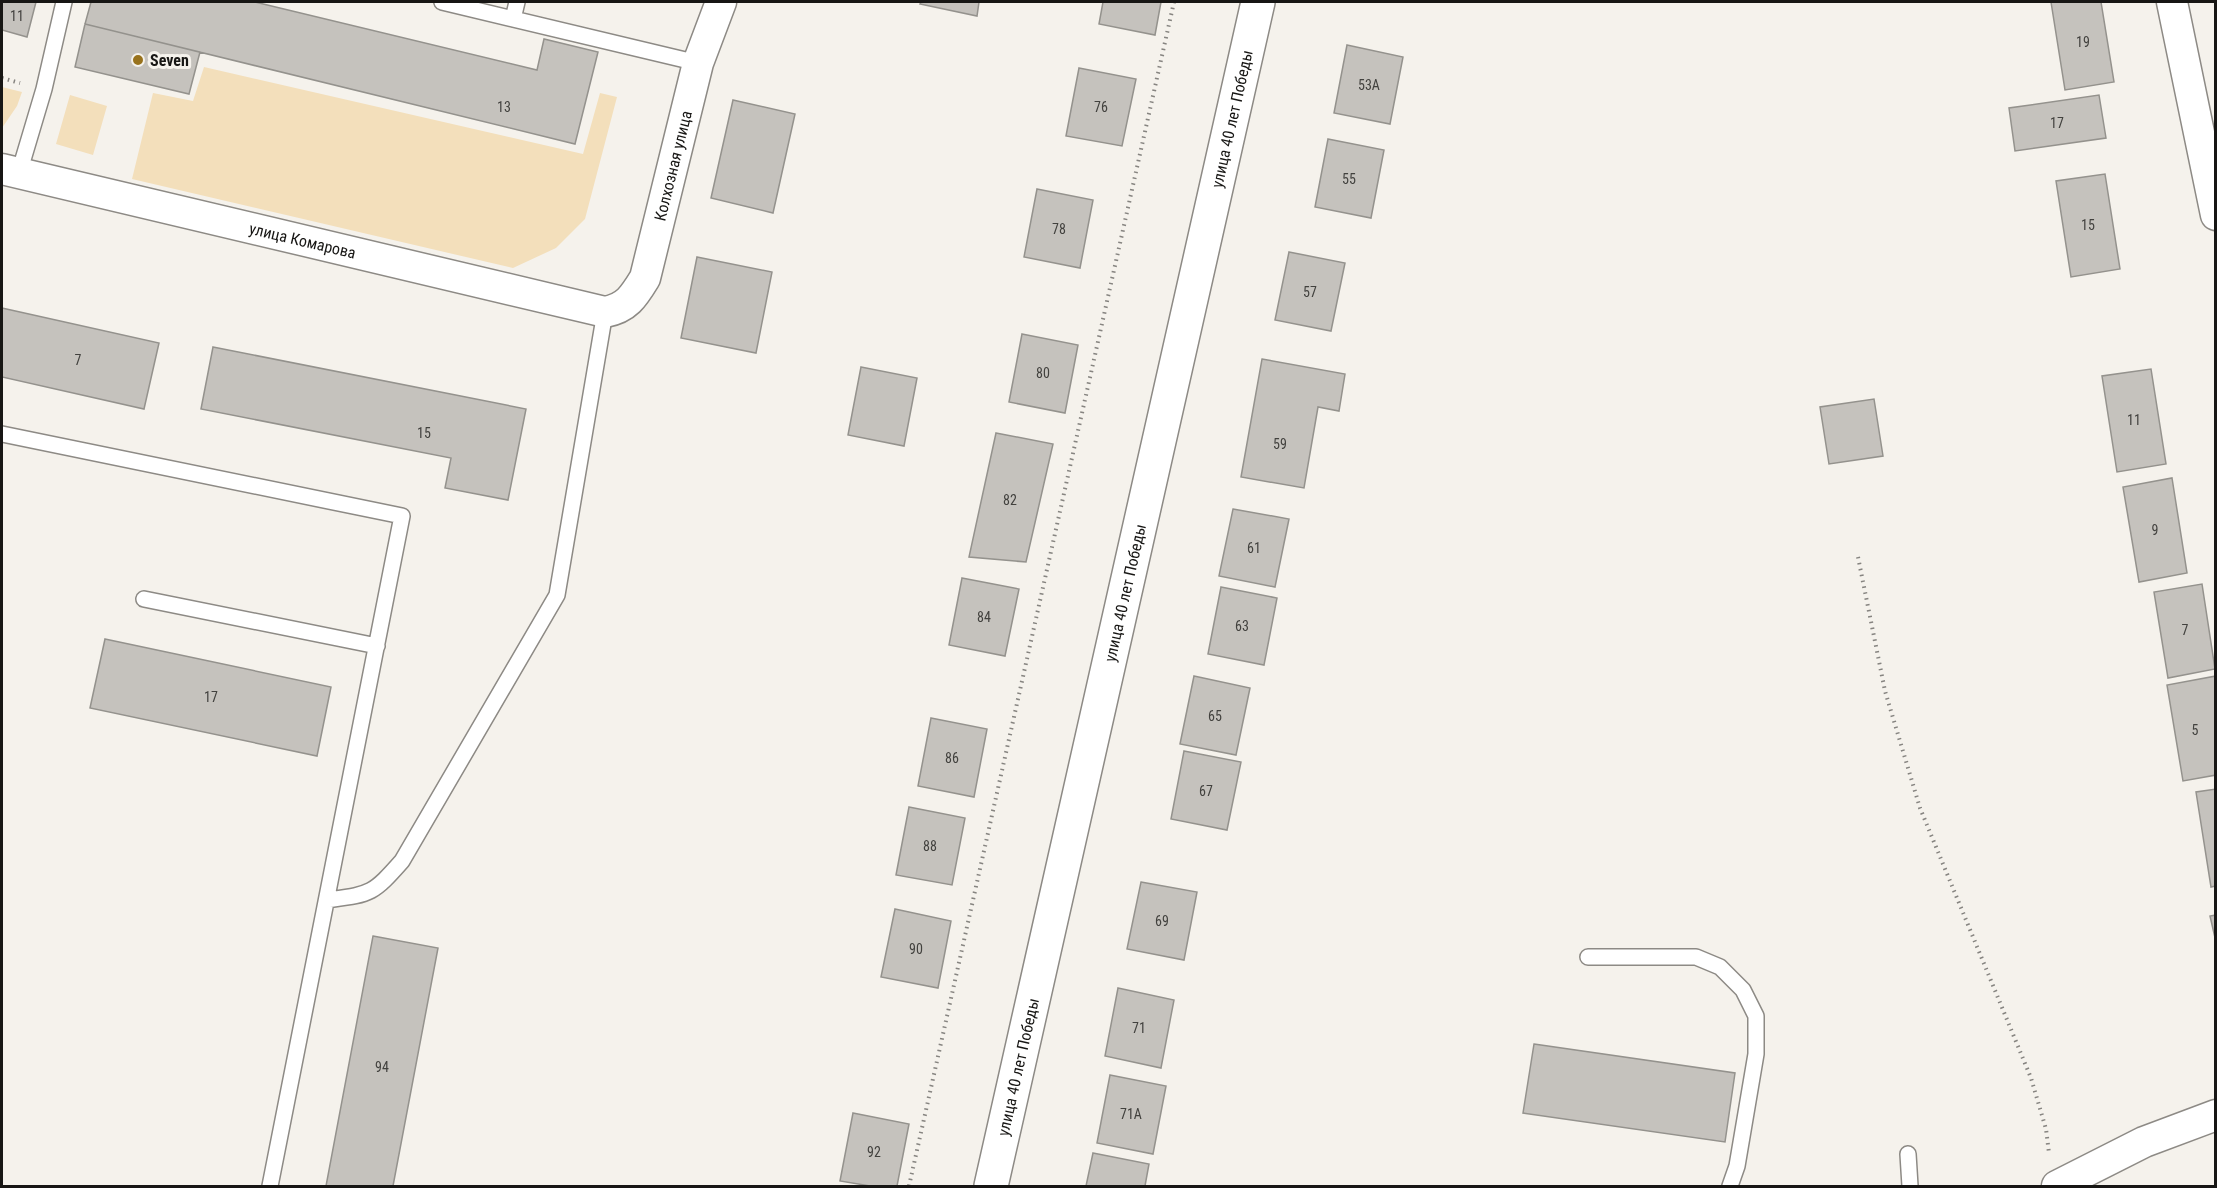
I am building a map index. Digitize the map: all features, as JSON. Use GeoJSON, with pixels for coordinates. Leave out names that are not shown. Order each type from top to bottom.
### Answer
{"type":"FeatureCollection","features":[{"type":"Feature","properties":{"kind":"street","name":"Колхозная улица"},"geometry":{"type":"LineString","coordinates":[[605,312],[619,309],[633,298],[645,278],[698,63],[721,2]]}},
{"type":"Feature","properties":{"kind":"street","name":"улица 40 лет Победы"},"geometry":{"type":"LineString","coordinates":[[991,1186],[1258,2]]}},
{"type":"Feature","properties":{"kind":"street"},"geometry":{"type":"LineString","coordinates":[[2172,2],[2216,215]]}},
{"type":"Feature","properties":{"kind":"street","name":"улица Комарова"},"geometry":{"type":"LineString","coordinates":[[10,171],[605,312]]}},
{"type":"Feature","properties":{"kind":"street"},"geometry":{"type":"LineString","coordinates":[[2054,1175],[2216,1115]]}},
{"type":"Feature","properties":{"kind":"lane"},"geometry":{"type":"LineString","coordinates":[[10,171],[44,89],[64,2]]}},
{"type":"Feature","properties":{"kind":"lane"},"geometry":{"type":"LineString","coordinates":[[442,2],[698,63]]}},
{"type":"Feature","properties":{"kind":"lane"},"geometry":{"type":"LineString","coordinates":[[513,19],[517,2]]}},
{"type":"Feature","properties":{"kind":"lane"},"geometry":{"type":"LineString","coordinates":[[327,900],[366,894],[381,884],[402,861],[557,595],[605,312]]}},
{"type":"Feature","properties":{"kind":"lane"},"geometry":{"type":"LineString","coordinates":[[2,434],[402,516],[270,1186]]}},
{"type":"Feature","properties":{"kind":"lane"},"geometry":{"type":"LineString","coordinates":[[144,599],[377,646]]}},
{"type":"Feature","properties":{"kind":"lane"},"geometry":{"type":"LineString","coordinates":[[1588,957],[1696,957],[1720,967],[1743,990],[1756,1016],[1756,1054],[1737,1166],[1730,1186]]}},
{"type":"Feature","properties":{"kind":"lane"},"geometry":{"type":"LineString","coordinates":[[1908,1154],[1911,1186]]}},
{"type":"Feature","properties":{"kind":"path"},"geometry":{"type":"LineString","coordinates":[[909,1186],[1174,2]]}},
{"type":"Feature","properties":{"kind":"path"},"geometry":{"type":"LineString","coordinates":[[1857,557],[1885,691],[1920,808],[2031,1078],[2046,1129],[2054,1175]]}},
{"type":"Feature","properties":{"kind":"shaded area"},"geometry":{"type":"Polygon","coordinates":[[[204,67],[583,154],[600,93],[617,97],[585,219],[556,248],[513,268],[132,179],[153,93],[193,101],[204,67]]]}},
{"type":"Feature","properties":{"kind":"shaded area"},"geometry":{"type":"Polygon","coordinates":[[[2,87],[22,92],[17,106],[2,128],[2,87]]]}},
{"type":"Feature","properties":{"kind":"shaded area"},"geometry":{"type":"Polygon","coordinates":[[[70,95],[107,106],[93,155],[56,144],[70,95]]]}},
{"type":"Feature","properties":{"kind":"building"},"geometry":{"type":"Polygon","coordinates":[[[2,2],[36,2],[27,37],[2,30],[2,2]]]}},
{"type":"Feature","properties":{"kind":"building"},"geometry":{"type":"Polygon","coordinates":[[[91,2],[255,2],[537,70],[544,39],[598,52],[575,144],[85,24],[91,2]]]}},
{"type":"Feature","properties":{"kind":"building"},"geometry":{"type":"Polygon","coordinates":[[[921,2],[979,2],[977,16],[920,4],[921,2]]]}},
{"type":"Feature","properties":{"kind":"building"},"geometry":{"type":"Polygon","coordinates":[[[1103,2],[1161,2],[1155,35],[1099,24],[1103,2]]]}},
{"type":"Feature","properties":{"kind":"building"},"geometry":{"type":"Polygon","coordinates":[[[2051,2],[2101,2],[2114,82],[2065,90],[2051,2]]]}},
{"type":"Feature","properties":{"kind":"building","name":"Seven"},"geometry":{"type":"Polygon","coordinates":[[[85,24],[200,52],[189,94],[75,67],[85,24]]]}},
{"type":"Feature","properties":{"kind":"building"},"geometry":{"type":"Polygon","coordinates":[[[1347,45],[1403,57],[1390,124],[1334,113],[1347,45]]]}},
{"type":"Feature","properties":{"kind":"building"},"geometry":{"type":"Polygon","coordinates":[[[1079,68],[1136,79],[1122,146],[1066,136],[1079,68]]]}},
{"type":"Feature","properties":{"kind":"building"},"geometry":{"type":"Polygon","coordinates":[[[2099,95],[2106,138],[2015,151],[2009,108],[2099,95]]]}},
{"type":"Feature","properties":{"kind":"building"},"geometry":{"type":"Polygon","coordinates":[[[733,100],[795,114],[773,213],[711,198],[733,100]]]}},
{"type":"Feature","properties":{"kind":"building"},"geometry":{"type":"Polygon","coordinates":[[[1328,139],[1384,150],[1371,218],[1315,207],[1328,139]]]}},
{"type":"Feature","properties":{"kind":"building"},"geometry":{"type":"Polygon","coordinates":[[[2105,174],[2120,269],[2071,277],[2056,181],[2105,174]]]}},
{"type":"Feature","properties":{"kind":"building"},"geometry":{"type":"Polygon","coordinates":[[[1037,189],[1093,200],[1080,268],[1024,257],[1037,189]]]}},
{"type":"Feature","properties":{"kind":"building"},"geometry":{"type":"Polygon","coordinates":[[[1289,252],[1345,263],[1331,331],[1275,320],[1289,252]]]}},
{"type":"Feature","properties":{"kind":"building"},"geometry":{"type":"Polygon","coordinates":[[[697,257],[772,272],[756,353],[681,338],[697,257]]]}},
{"type":"Feature","properties":{"kind":"building"},"geometry":{"type":"Polygon","coordinates":[[[2,308],[159,343],[144,409],[2,377],[2,308]]]}},
{"type":"Feature","properties":{"kind":"building"},"geometry":{"type":"Polygon","coordinates":[[[1022,334],[1078,345],[1065,413],[1009,402],[1022,334]]]}},
{"type":"Feature","properties":{"kind":"building"},"geometry":{"type":"Polygon","coordinates":[[[213,347],[526,409],[508,500],[445,488],[451,458],[201,409],[213,347]]]}},
{"type":"Feature","properties":{"kind":"building"},"geometry":{"type":"Polygon","coordinates":[[[1262,359],[1345,374],[1339,411],[1318,407],[1304,488],[1241,477],[1262,359]]]}},
{"type":"Feature","properties":{"kind":"building"},"geometry":{"type":"Polygon","coordinates":[[[861,367],[917,378],[904,446],[848,435],[861,367]]]}},
{"type":"Feature","properties":{"kind":"building"},"geometry":{"type":"Polygon","coordinates":[[[2151,369],[2166,464],[2117,472],[2102,376],[2151,369]]]}},
{"type":"Feature","properties":{"kind":"building"},"geometry":{"type":"Polygon","coordinates":[[[1874,399],[1883,456],[1829,464],[1820,407],[1874,399]]]}},
{"type":"Feature","properties":{"kind":"building"},"geometry":{"type":"Polygon","coordinates":[[[996,433],[1053,444],[1026,562],[969,557],[996,433]]]}},
{"type":"Feature","properties":{"kind":"building"},"geometry":{"type":"Polygon","coordinates":[[[2172,478],[2187,573],[2139,582],[2123,487],[2172,478]]]}},
{"type":"Feature","properties":{"kind":"building"},"geometry":{"type":"Polygon","coordinates":[[[1233,509],[1289,519],[1275,587],[1219,576],[1233,509]]]}},
{"type":"Feature","properties":{"kind":"building"},"geometry":{"type":"Polygon","coordinates":[[[962,578],[1019,589],[1005,656],[949,645],[962,578]]]}},
{"type":"Feature","properties":{"kind":"building"},"geometry":{"type":"Polygon","coordinates":[[[2202,584],[2215,669],[2168,678],[2154,592],[2202,584]]]}},
{"type":"Feature","properties":{"kind":"building"},"geometry":{"type":"Polygon","coordinates":[[[1221,587],[1277,598],[1264,665],[1208,654],[1221,587]]]}},
{"type":"Feature","properties":{"kind":"building"},"geometry":{"type":"Polygon","coordinates":[[[105,639],[331,687],[317,756],[90,708],[105,639]]]}},
{"type":"Feature","properties":{"kind":"building"},"geometry":{"type":"Polygon","coordinates":[[[1194,676],[1250,688],[1236,755],[1180,744],[1194,676]]]}},
{"type":"Feature","properties":{"kind":"building"},"geometry":{"type":"Polygon","coordinates":[[[2216,676],[2216,775],[2183,781],[2167,685],[2216,676]]]}},
{"type":"Feature","properties":{"kind":"building"},"geometry":{"type":"Polygon","coordinates":[[[931,718],[987,729],[974,797],[918,786],[931,718]]]}},
{"type":"Feature","properties":{"kind":"building"},"geometry":{"type":"Polygon","coordinates":[[[1184,751],[1241,762],[1227,830],[1171,819],[1184,751]]]}},
{"type":"Feature","properties":{"kind":"building"},"geometry":{"type":"Polygon","coordinates":[[[2216,789],[2216,886],[2211,887],[2196,792],[2216,789]]]}},
{"type":"Feature","properties":{"kind":"building"},"geometry":{"type":"Polygon","coordinates":[[[909,807],[965,818],[952,885],[896,875],[909,807]]]}},
{"type":"Feature","properties":{"kind":"building"},"geometry":{"type":"Polygon","coordinates":[[[1141,882],[1197,892],[1184,960],[1127,949],[1141,882]]]}},
{"type":"Feature","properties":{"kind":"building"},"geometry":{"type":"Polygon","coordinates":[[[895,909],[951,921],[938,988],[881,977],[895,909]]]}},
{"type":"Feature","properties":{"kind":"building"},"geometry":{"type":"Polygon","coordinates":[[[2216,915],[2216,942],[2210,916],[2216,915]]]}},
{"type":"Feature","properties":{"kind":"building"},"geometry":{"type":"Polygon","coordinates":[[[373,936],[438,948],[393,1186],[326,1186],[373,936]]]}},
{"type":"Feature","properties":{"kind":"building"},"geometry":{"type":"Polygon","coordinates":[[[1118,988],[1174,1000],[1161,1068],[1105,1056],[1118,988]]]}},
{"type":"Feature","properties":{"kind":"building"},"geometry":{"type":"Polygon","coordinates":[[[1534,1044],[1735,1073],[1725,1142],[1523,1113],[1534,1044]]]}},
{"type":"Feature","properties":{"kind":"building"},"geometry":{"type":"Polygon","coordinates":[[[1110,1075],[1166,1086],[1153,1154],[1097,1143],[1110,1075]]]}},
{"type":"Feature","properties":{"kind":"building"},"geometry":{"type":"Polygon","coordinates":[[[853,1113],[909,1124],[897,1186],[870,1186],[840,1181],[853,1113]]]}},
{"type":"Feature","properties":{"kind":"building"},"geometry":{"type":"Polygon","coordinates":[[[1093,1153],[1149,1164],[1145,1186],[1086,1186],[1093,1153]]]}},
{"type":"Feature","properties":{"kind":"place","name":"Seven"},"geometry":{"type":"Point","coordinates":[138,60]}}]}
